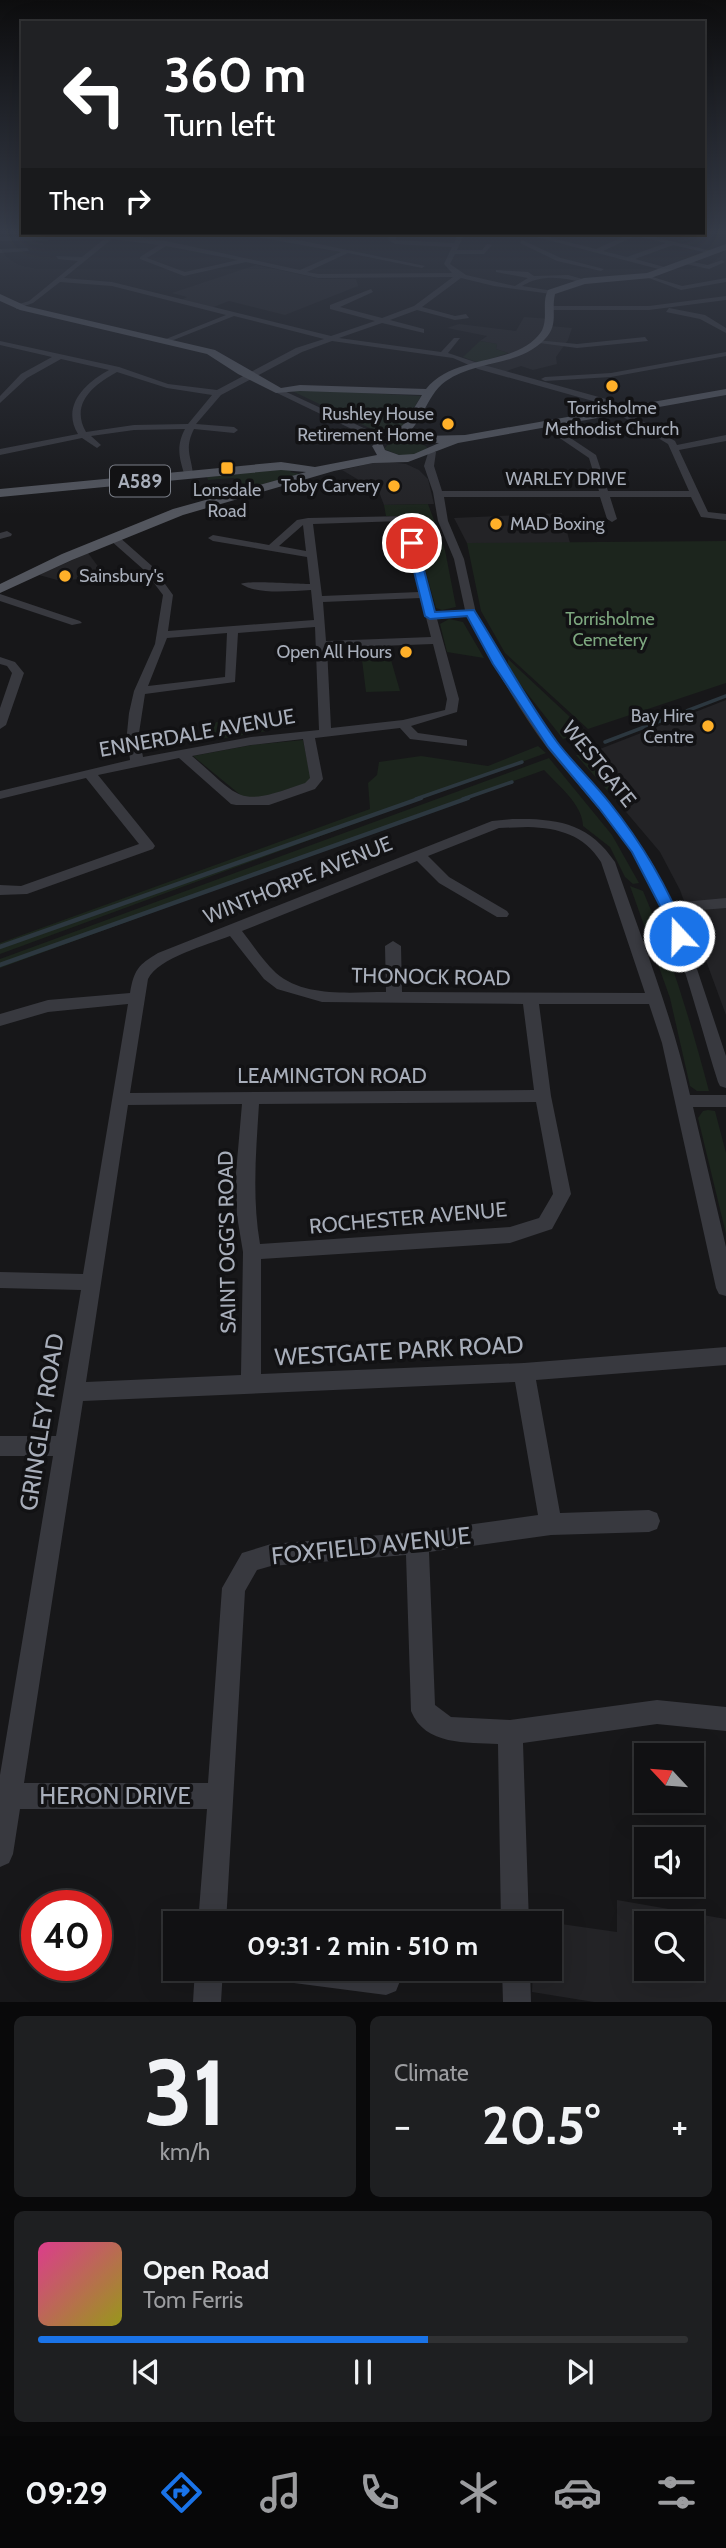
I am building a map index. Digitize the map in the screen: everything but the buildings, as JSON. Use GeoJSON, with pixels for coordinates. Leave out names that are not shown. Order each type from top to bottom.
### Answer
{"type":"FeatureCollection","features":[{"type":"Feature","properties":{"kind":"main road"},"geometry":{"type":"LineString","coordinates":[[109,327],[219,355],[251,377],[280,391],[295,388],[429,392]]}},
{"type":"Feature","properties":{"kind":"main road"},"geometry":{"type":"LineString","coordinates":[[383,390],[449,375],[502,358],[536,342],[548,327]]}},
{"type":"Feature","properties":{"kind":"main road"},"geometry":{"type":"LineString","coordinates":[[395,438],[413,422],[429,392],[449,375]]}},
{"type":"Feature","properties":{"kind":"main road","name":"A589"},"geometry":{"type":"LineString","coordinates":[[0,493],[281,466],[319,467],[373,459],[421,457],[465,439],[726,392]]}},
{"type":"Feature","properties":{"kind":"main road"},"geometry":{"type":"LineString","coordinates":[[413,422],[413,432],[432,445],[432,451]]}},
{"type":"Feature","properties":{"kind":"main road","name":"A589"},"geometry":{"type":"LineString","coordinates":[[319,467],[359,454],[395,438],[465,439]]}},
{"type":"Feature","properties":{"kind":"main road"},"geometry":{"type":"LineString","coordinates":[[379,445],[383,454],[396,458]]}},
{"type":"Feature","properties":{"kind":"main road"},"geometry":{"type":"LineString","coordinates":[[0,589],[114,538],[198,505],[293,481],[319,467]]}},
{"type":"Feature","properties":{"kind":"street"},"geometry":{"type":"LineString","coordinates":[[169,341],[202,327]]}},
{"type":"Feature","properties":{"kind":"street"},"geometry":{"type":"LineString","coordinates":[[288,327],[334,339],[455,356],[475,365],[603,401],[667,440],[675,448],[706,516],[726,517]]}},
{"type":"Feature","properties":{"kind":"street"},"geometry":{"type":"LineString","coordinates":[[190,476],[183,456],[184,440],[191,425],[218,393],[299,351],[367,327]]}},
{"type":"Feature","properties":{"kind":"street"},"geometry":{"type":"LineString","coordinates":[[408,327],[421,331]]}},
{"type":"Feature","properties":{"kind":"street"},"geometry":{"type":"LineString","coordinates":[[631,330],[656,346]]}},
{"type":"Feature","properties":{"kind":"street"},"geometry":{"type":"LineString","coordinates":[[536,342],[577,346],[645,339]]}},
{"type":"Feature","properties":{"kind":"street"},"geometry":{"type":"LineString","coordinates":[[443,354],[457,340]]}},
{"type":"Feature","properties":{"kind":"street"},"geometry":{"type":"LineString","coordinates":[[0,343],[116,369],[167,386],[218,393]]}},
{"type":"Feature","properties":{"kind":"street"},"geometry":{"type":"LineString","coordinates":[[525,379],[611,375],[726,354]]}},
{"type":"Feature","properties":{"kind":"street"},"geometry":{"type":"LineString","coordinates":[[2,396],[35,368],[60,356]]}},
{"type":"Feature","properties":{"kind":"street"},"geometry":{"type":"LineString","coordinates":[[97,445],[80,431],[76,415],[78,402],[88,387],[116,369]]}},
{"type":"Feature","properties":{"kind":"street"},"geometry":{"type":"LineString","coordinates":[[280,391],[365,432],[395,438]]}},
{"type":"Feature","properties":{"kind":"street"},"geometry":{"type":"LineString","coordinates":[[545,424],[593,457],[612,519]]}},
{"type":"Feature","properties":{"kind":"street"},"geometry":{"type":"LineString","coordinates":[[1,448],[28,449],[123,428],[191,425],[234,430]]}},
{"type":"Feature","properties":{"kind":"street"},"geometry":{"type":"LineString","coordinates":[[365,432],[379,445]]}},
{"type":"Feature","properties":{"kind":"street"},"geometry":{"type":"LineString","coordinates":[[675,448],[726,438]]}},
{"type":"Feature","properties":{"kind":"street","name":"WESTGATE"},"geometry":{"type":"LineString","coordinates":[[432,451],[428,464],[434,478],[443,521],[459,559],[471,613],[499,664],[552,745],[631,839],[669,908],[726,1082]]}},
{"type":"Feature","properties":{"kind":"street"},"geometry":{"type":"LineString","coordinates":[[396,458],[418,465],[434,478]]}},
{"type":"Feature","properties":{"kind":"street","name":"WARLEY DRIVE"},"geometry":{"type":"LineString","coordinates":[[438,494],[694,494]]}},
{"type":"Feature","properties":{"kind":"street"},"geometry":{"type":"LineString","coordinates":[[271,548],[296,524],[308,521],[405,517],[454,706],[451,712],[440,717],[463,743],[414,736],[403,724]]}},
{"type":"Feature","properties":{"kind":"street"},"geometry":{"type":"LineString","coordinates":[[308,521],[320,623],[326,732]]}},
{"type":"Feature","properties":{"kind":"street"},"geometry":{"type":"LineString","coordinates":[[114,538],[148,568],[167,595],[161,643],[140,691],[133,733],[137,762]]}},
{"type":"Feature","properties":{"kind":"street"},"geometry":{"type":"LineString","coordinates":[[213,538],[311,555]]}},
{"type":"Feature","properties":{"kind":"street"},"geometry":{"type":"LineString","coordinates":[[246,584],[316,593],[426,595]]}},
{"type":"Feature","properties":{"kind":"street"},"geometry":{"type":"LineString","coordinates":[[0,597],[76,623]]}},
{"type":"Feature","properties":{"kind":"street"},"geometry":{"type":"LineString","coordinates":[[430,616],[471,613]]}},
{"type":"Feature","properties":{"kind":"street"},"geometry":{"type":"LineString","coordinates":[[162,635],[320,623]]}},
{"type":"Feature","properties":{"kind":"street"},"geometry":{"type":"LineString","coordinates":[[140,691],[231,680],[233,629]]}},
{"type":"Feature","properties":{"kind":"street"},"geometry":{"type":"LineString","coordinates":[[321,645],[437,640]]}},
{"type":"Feature","properties":{"kind":"street"},"geometry":{"type":"LineString","coordinates":[[0,660],[11,664],[18,673],[0,725]]}},
{"type":"Feature","properties":{"kind":"street","name":"ENNERDALE AVENUE"},"geometry":{"type":"LineString","coordinates":[[0,795],[182,754],[440,717]]}},
{"type":"Feature","properties":{"kind":"street"},"geometry":{"type":"LineString","coordinates":[[182,754],[236,801],[264,802],[310,786],[317,779],[307,734]]}},
{"type":"Feature","properties":{"kind":"street"},"geometry":{"type":"LineString","coordinates":[[0,890],[22,891],[148,846],[90,774]]}},
{"type":"Feature","properties":{"kind":"street","name":"WINTHORPE AVENUE"},"geometry":{"type":"LineString","coordinates":[[137,998],[140,979],[146,967],[163,957],[497,824],[543,822],[575,831],[597,845],[608,862],[656,999],[685,1101],[726,1288]]}},
{"type":"Feature","properties":{"kind":"street"},"geometry":{"type":"LineString","coordinates":[[419,855],[443,880],[502,914]]}},
{"type":"Feature","properties":{"kind":"street"},"geometry":{"type":"LineString","coordinates":[[669,908],[726,903]]}},
{"type":"Feature","properties":{"kind":"street","name":"THONOCK ROAD"},"geometry":{"type":"LineString","coordinates":[[232,929],[270,975],[282,985],[322,997],[656,999]]}},
{"type":"Feature","properties":{"kind":"street"},"geometry":{"type":"LineString","coordinates":[[393,946],[394,998]]}},
{"type":"Feature","properties":{"kind":"street"},"geometry":{"type":"LineString","coordinates":[[0,1020],[48,1006],[137,998]]}},
{"type":"Feature","properties":{"kind":"street","name":"GRINGLEY ROAD"},"geometry":{"type":"LineString","coordinates":[[0,1854],[137,998]]}},
{"type":"Feature","properties":{"kind":"street","name":"ROCHESTER AVENUE"},"geometry":{"type":"LineString","coordinates":[[252,1252],[510,1235],[545,1224],[562,1194],[542,1096],[530,999]]}},
{"type":"Feature","properties":{"kind":"street","name":"LEAMINGTON ROAD"},"geometry":{"type":"LineString","coordinates":[[122,1098],[542,1096]]}},
{"type":"Feature","properties":{"kind":"street","name":"SAINT OGG'S ROAD"},"geometry":{"type":"LineString","coordinates":[[251,1099],[245,1173],[246,1216],[252,1252],[251,1384]]}},
{"type":"Feature","properties":{"kind":"street"},"geometry":{"type":"LineString","coordinates":[[685,1101],[726,1101]]}},
{"type":"Feature","properties":{"kind":"street"},"geometry":{"type":"LineString","coordinates":[[0,1280],[91,1282]]}},
{"type":"Feature","properties":{"kind":"street","name":"WESTGATE PARK ROAD"},"geometry":{"type":"LineString","coordinates":[[73,1392],[524,1372],[726,1356]]}},
{"type":"Feature","properties":{"kind":"street"},"geometry":{"type":"LineString","coordinates":[[524,1372],[551,1524]]}},
{"type":"Feature","properties":{"kind":"street"},"geometry":{"type":"LineString","coordinates":[[0,1446],[64,1446]]}},
{"type":"Feature","properties":{"kind":"street","name":"FOXFIELD AVENUE"},"geometry":{"type":"LineString","coordinates":[[213,1911],[234,1588],[250,1561],[271,1555],[417,1543],[551,1524],[649,1521]]}},
{"type":"Feature","properties":{"kind":"street"},"geometry":{"type":"LineString","coordinates":[[417,1543],[423,1711],[447,1729],[510,1732],[657,1712],[726,1719]]}},
{"type":"Feature","properties":{"kind":"street"},"geometry":{"type":"LineString","coordinates":[[510,1732],[515,1911]]}},
{"type":"Feature","properties":{"kind":"street","name":"HERON DRIVE"},"geometry":{"type":"LineString","coordinates":[[10,1796],[220,1796]]}},
{"type":"Feature","properties":{"kind":"street"},"geometry":{"type":"LineString","coordinates":[[206,2002],[208,1981]]}},
{"type":"Feature","properties":{"kind":"street"},"geometry":{"type":"LineString","coordinates":[[516,1981],[517,2002]]}},
{"type":"Feature","properties":{"kind":"shaded area"},"geometry":{"type":"Polygon","coordinates":[[[487,327],[516,331],[518,327],[572,328],[568,340],[556,357],[557,364],[533,370],[521,366],[504,372],[485,366],[519,354],[496,349],[497,344],[480,341],[487,336],[447,328],[487,327]]]}},
{"type":"Feature","properties":{"kind":"shaded area"},"geometry":{"type":"Polygon","coordinates":[[[381,461],[406,464],[419,470],[428,479],[434,504],[384,505],[379,492],[342,470],[381,461]]]}},
{"type":"Feature","properties":{"kind":"shaded area"},"geometry":{"type":"Polygon","coordinates":[[[562,513],[570,543],[467,543],[454,518],[562,513]]]}},
{"type":"Feature","properties":{"kind":"shaded area"},"geometry":{"type":"Polygon","coordinates":[[[88,553],[103,573],[91,579],[57,580],[39,575],[88,553]]]}},
{"type":"Feature","properties":{"kind":"shaded area"},"geometry":{"type":"Polygon","coordinates":[[[726,700],[726,1015],[680,890],[660,852],[621,806],[632,805],[627,796],[587,754],[726,700]]]}},
{"type":"Feature","properties":{"kind":"shaded area"},"geometry":{"type":"Polygon","coordinates":[[[617,1900],[680,1911],[634,1911],[634,1981],[704,1981],[704,1915],[726,1919],[726,2002],[594,2002],[532,1992],[532,1981],[562,1981],[562,1924],[617,1932],[617,1900]]]}},
{"type":"Feature","properties":{"kind":"green space"},"geometry":{"type":"Polygon","coordinates":[[[480,341],[497,344],[496,349],[508,353],[479,363],[463,357],[480,341]]]}},
{"type":"Feature","properties":{"kind":"green space"},"geometry":{"type":"Polygon","coordinates":[[[288,389],[421,396],[400,431],[380,433],[288,389]]]}},
{"type":"Feature","properties":{"kind":"green space"},"geometry":{"type":"Polygon","coordinates":[[[417,441],[427,447],[426,451],[404,457],[384,449],[389,443],[417,441]]]}},
{"type":"Feature","properties":{"kind":"green space"},"geometry":{"type":"Polygon","coordinates":[[[295,468],[290,472],[301,474],[244,489],[242,483],[233,478],[208,480],[207,477],[295,468]]]}},
{"type":"Feature","properties":{"kind":"green space"},"geometry":{"type":"Polygon","coordinates":[[[428,504],[445,550],[456,607],[442,610],[436,608],[410,516],[386,516],[384,505],[428,504]]]}},
{"type":"Feature","properties":{"kind":"green space","name":"Torrisholme Cemetery"},"geometry":{"type":"Polygon","coordinates":[[[726,541],[726,683],[588,729],[505,653],[481,611],[467,543],[726,541]]]}},
{"type":"Feature","properties":{"kind":"green space"},"geometry":{"type":"Polygon","coordinates":[[[449,619],[463,622],[484,658],[447,652],[440,624],[449,619]]]}},
{"type":"Feature","properties":{"kind":"green space"},"geometry":{"type":"Polygon","coordinates":[[[508,659],[586,732],[563,739],[508,669],[508,659]]]}},
{"type":"Feature","properties":{"kind":"green space"},"geometry":{"type":"Polygon","coordinates":[[[362,660],[391,660],[400,691],[366,692],[362,660]]]}},
{"type":"Feature","properties":{"kind":"green space"},"geometry":{"type":"Polygon","coordinates":[[[216,722],[267,731],[208,741],[216,722]]]}},
{"type":"Feature","properties":{"kind":"green space"},"geometry":{"type":"Polygon","coordinates":[[[303,740],[311,778],[307,783],[254,800],[243,797],[193,756],[252,745],[303,740]]]}},
{"type":"Feature","properties":{"kind":"green space"},"geometry":{"type":"Polygon","coordinates":[[[538,746],[546,753],[0,954],[0,943],[370,809],[368,783],[377,775],[379,762],[421,756],[488,766],[538,746]]]}},
{"type":"Feature","properties":{"kind":"green space"},"geometry":{"type":"Polygon","coordinates":[[[587,754],[633,805],[621,806],[576,755],[587,754]]]}},
{"type":"Feature","properties":{"kind":"green space"},"geometry":{"type":"Polygon","coordinates":[[[549,758],[612,835],[639,883],[633,884],[625,877],[610,847],[583,826],[579,810],[544,770],[0,968],[0,959],[549,758]]]}},
{"type":"Feature","properties":{"kind":"green space"},"geometry":{"type":"Polygon","coordinates":[[[630,886],[643,891],[663,940],[709,1091],[697,1091],[690,1086],[670,998],[630,886]]]}},
{"type":"Feature","properties":{"kind":"green space"},"geometry":{"type":"Polygon","coordinates":[[[703,1111],[715,1111],[726,1153],[726,1234],[698,1118],[703,1111]]]}},
{"type":"Feature","properties":{"kind":"waterway"},"geometry":{"type":"LineString","coordinates":[[605,742],[726,696]]}},
{"type":"Feature","properties":{"kind":"waterway"},"geometry":{"type":"LineString","coordinates":[[416,799],[522,762]]}},
{"type":"Feature","properties":{"kind":"waterway"},"geometry":{"type":"LineString","coordinates":[[463,799],[512,782]]}},
{"type":"Feature","properties":{"kind":"waterway"},"geometry":{"type":"LineString","coordinates":[[0,947],[421,798]]}},
{"type":"Feature","properties":{"kind":"waterway"},"geometry":{"type":"LineString","coordinates":[[0,965],[468,798]]}},
{"type":"Feature","properties":{"kind":"place","name":"Torrisholme Methodist Church"},"geometry":{"type":"Point","coordinates":[612,386]}},
{"type":"Feature","properties":{"kind":"place","name":"Rushley House Retirement Home"},"geometry":{"type":"Point","coordinates":[448,424]}},
{"type":"Feature","properties":{"kind":"place","name":"Lonsdale Road"},"geometry":{"type":"Point","coordinates":[227,468]}},
{"type":"Feature","properties":{"kind":"place","name":"Toby Carvery"},"geometry":{"type":"Point","coordinates":[394,486]}},
{"type":"Feature","properties":{"kind":"place","name":"MAD Boxing"},"geometry":{"type":"Point","coordinates":[496,524]}},
{"type":"Feature","properties":{"kind":"place","name":"Sainsbury's"},"geometry":{"type":"Point","coordinates":[65,576]}},
{"type":"Feature","properties":{"kind":"place","name":"Open All Hours"},"geometry":{"type":"Point","coordinates":[406,652]}},
{"type":"Feature","properties":{"kind":"place","name":"Bay Hire Centre"},"geometry":{"type":"Point","coordinates":[708,726]}},
{"type":"Feature","properties":{"kind":"route"},"geometry":{"type":"LineString","coordinates":[[412,543],[430,616],[471,613],[499,664],[552,745],[604,805],[639,851],[669,908],[679,936]]}}]}
